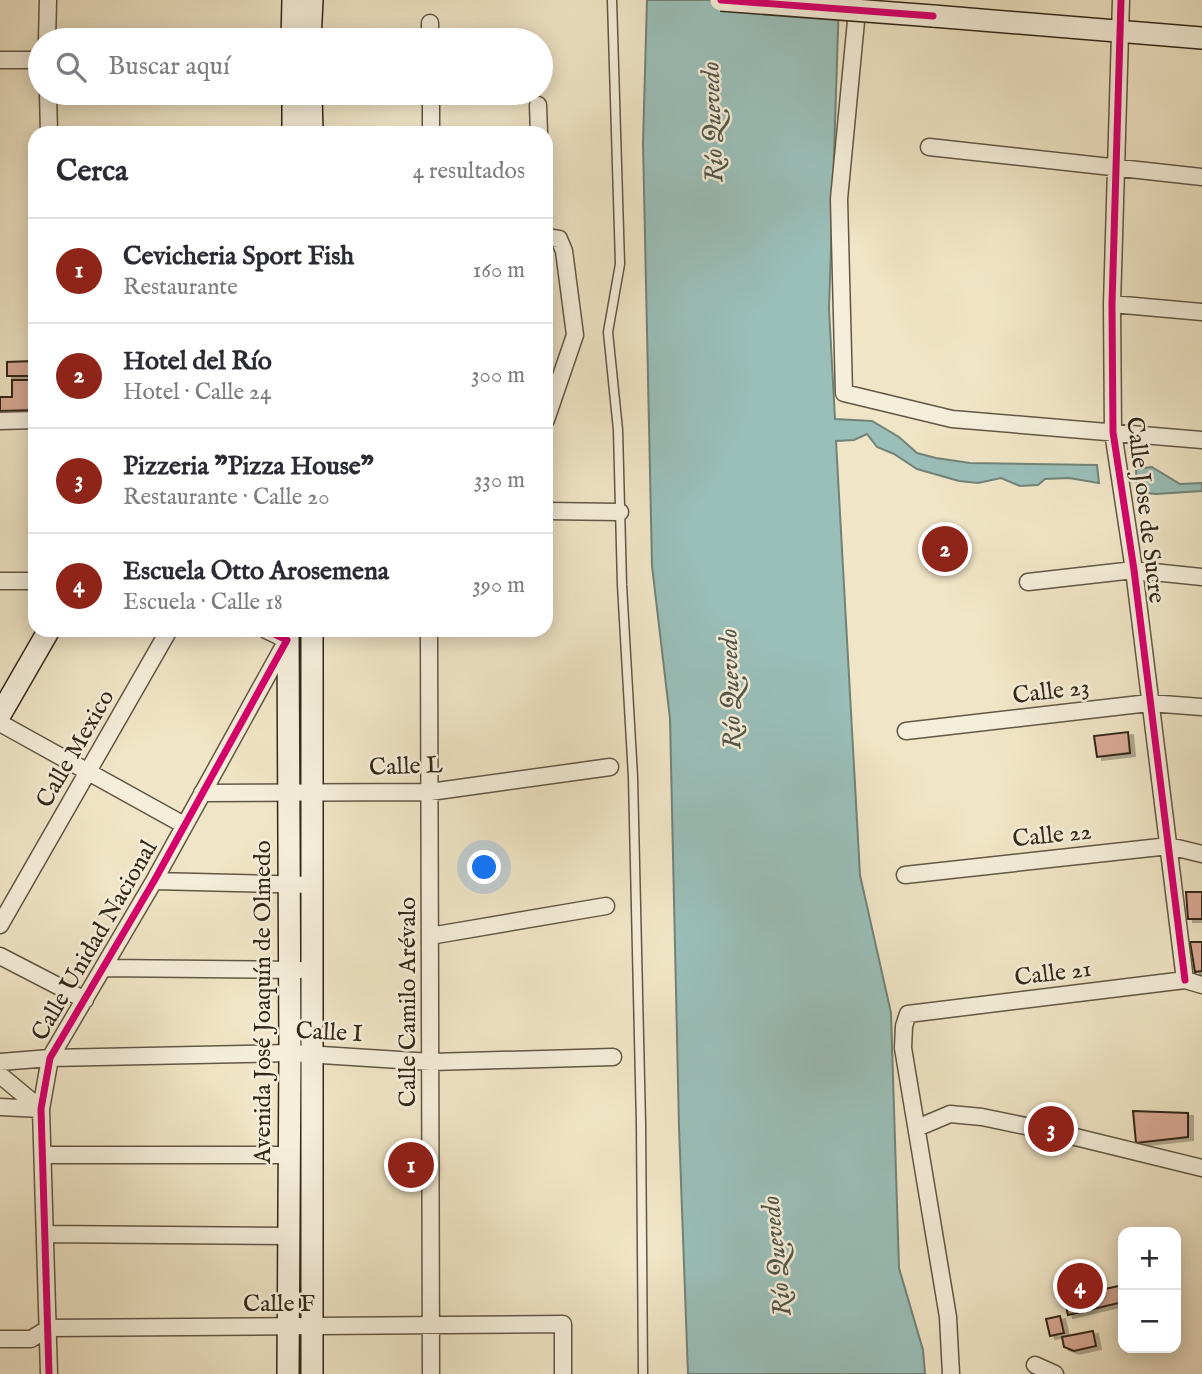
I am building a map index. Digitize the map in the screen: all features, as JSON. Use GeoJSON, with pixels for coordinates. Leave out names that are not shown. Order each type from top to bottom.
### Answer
{"type":"FeatureCollection","features":[{"type":"Feature","properties":{"kind":"main road"},"geometry":{"type":"LineString","coordinates":[[292,28],[293,0]]}},
{"type":"Feature","properties":{"kind":"main road"},"geometry":{"type":"LineString","coordinates":[[311,28],[312,0]]}},
{"type":"Feature","properties":{"kind":"main road"},"geometry":{"type":"LineString","coordinates":[[721,0],[1202,38]]}},
{"type":"Feature","properties":{"kind":"main road"},"geometry":{"type":"LineString","coordinates":[[293,105],[293,126]]}},
{"type":"Feature","properties":{"kind":"main road"},"geometry":{"type":"LineString","coordinates":[[311,105],[312,126]]}},
{"type":"Feature","properties":{"kind":"main road"},"geometry":{"type":"LineString","coordinates":[[0,715],[45,637]]}},
{"type":"Feature","properties":{"kind":"main road","name":"Avenida José Joaquín de Olmedo"},"geometry":{"type":"LineString","coordinates":[[288,637],[288,1374]]}},
{"type":"Feature","properties":{"kind":"main road","name":"Avenida José Joaquín de Olmedo"},"geometry":{"type":"LineString","coordinates":[[312,637],[312,1374]]}},
{"type":"Feature","properties":{"kind":"street"},"geometry":{"type":"LineString","coordinates":[[47,28],[48,0]]}},
{"type":"Feature","properties":{"kind":"street","name":"Calle Jose de Sucre"},"geometry":{"type":"LineString","coordinates":[[1121,0],[1112,304],[1113,432],[1134,570],[1185,980]]}},
{"type":"Feature","properties":{"kind":"street"},"geometry":{"type":"LineString","coordinates":[[856,21],[839,200],[844,393],[952,419],[1202,440]]}},
{"type":"Feature","properties":{"kind":"street"},"geometry":{"type":"LineString","coordinates":[[430,23],[430,28]]}},
{"type":"Feature","properties":{"kind":"street"},"geometry":{"type":"LineString","coordinates":[[0,60],[28,60]]}},
{"type":"Feature","properties":{"kind":"street"},"geometry":{"type":"LineString","coordinates":[[48,105],[49,126]]}},
{"type":"Feature","properties":{"kind":"street"},"geometry":{"type":"LineString","coordinates":[[431,105],[431,126]]}},
{"type":"Feature","properties":{"kind":"street"},"geometry":{"type":"LineString","coordinates":[[538,105],[539,126]]}},
{"type":"Feature","properties":{"kind":"street"},"geometry":{"type":"LineString","coordinates":[[929,147],[1202,177]]}},
{"type":"Feature","properties":{"kind":"street"},"geometry":{"type":"LineString","coordinates":[[553,238],[559,239],[564,251],[575,335],[553,399]]}},
{"type":"Feature","properties":{"kind":"street"},"geometry":{"type":"LineString","coordinates":[[1112,304],[1202,313]]}},
{"type":"Feature","properties":{"kind":"street"},"geometry":{"type":"LineString","coordinates":[[0,421],[28,420]]}},
{"type":"Feature","properties":{"kind":"street"},"geometry":{"type":"LineString","coordinates":[[553,512],[620,512]]}},
{"type":"Feature","properties":{"kind":"street"},"geometry":{"type":"LineString","coordinates":[[1028,582],[1134,570],[1202,577]]}},
{"type":"Feature","properties":{"kind":"street"},"geometry":{"type":"LineString","coordinates":[[0,581],[28,581]]}},
{"type":"Feature","properties":{"kind":"street","name":"Calle Mexico"},"geometry":{"type":"LineString","coordinates":[[0,925],[165,637]]}},
{"type":"Feature","properties":{"kind":"street","name":"Calle Unidad Nacional"},"geometry":{"type":"LineString","coordinates":[[49,1374],[41,1109],[50,1058],[154,881],[287,637]]}},
{"type":"Feature","properties":{"kind":"street","name":"Calle Camilo Arévalo"},"geometry":{"type":"LineString","coordinates":[[429,637],[430,1374]]}},
{"type":"Feature","properties":{"kind":"street","name":"Calle 23"},"geometry":{"type":"LineString","coordinates":[[906,731],[1149,703],[1202,707]]}},
{"type":"Feature","properties":{"kind":"street"},"geometry":{"type":"LineString","coordinates":[[0,723],[184,825]]}},
{"type":"Feature","properties":{"kind":"street","name":"Calle L"},"geometry":{"type":"LineString","coordinates":[[202,793],[430,792],[610,767]]}},
{"type":"Feature","properties":{"kind":"street","name":"Calle 22"},"geometry":{"type":"LineString","coordinates":[[905,875],[1168,846],[1202,854]]}},
{"type":"Feature","properties":{"kind":"street"},"geometry":{"type":"LineString","coordinates":[[154,881],[312,885]]}},
{"type":"Feature","properties":{"kind":"street"},"geometry":{"type":"LineString","coordinates":[[430,936],[606,906]]}},
{"type":"Feature","properties":{"kind":"street"},"geometry":{"type":"LineString","coordinates":[[0,956],[85,1000]]}},
{"type":"Feature","properties":{"kind":"street"},"geometry":{"type":"LineString","coordinates":[[103,968],[312,970]]}},
{"type":"Feature","properties":{"kind":"street","name":"Calle 21"},"geometry":{"type":"LineString","coordinates":[[917,1128],[903,1048],[904,1026],[908,1014],[1185,980],[1202,985]]}},
{"type":"Feature","properties":{"kind":"street","name":"Calle I"},"geometry":{"type":"LineString","coordinates":[[0,1062],[50,1058],[290,1054],[430,1062],[613,1057]]}},
{"type":"Feature","properties":{"kind":"street"},"geometry":{"type":"LineString","coordinates":[[0,1075],[41,1109]]}},
{"type":"Feature","properties":{"kind":"street"},"geometry":{"type":"LineString","coordinates":[[0,1107],[41,1109]]}},
{"type":"Feature","properties":{"kind":"street"},"geometry":{"type":"LineString","coordinates":[[951,1374],[948,1317],[917,1128],[950,1114],[982,1117],[1202,1168]]}},
{"type":"Feature","properties":{"kind":"street"},"geometry":{"type":"LineString","coordinates":[[43,1155],[288,1155]]}},
{"type":"Feature","properties":{"kind":"street"},"geometry":{"type":"LineString","coordinates":[[45,1234],[288,1236]]}},
{"type":"Feature","properties":{"kind":"street","name":"Calle F"},"geometry":{"type":"LineString","coordinates":[[0,1339],[31,1339],[49,1328],[563,1324],[563,1374]]}},
{"type":"Feature","properties":{"kind":"street"},"geometry":{"type":"LineString","coordinates":[[1035,1365],[1055,1374]]}},
{"type":"Feature","properties":{"kind":"lane"},"geometry":{"type":"LineString","coordinates":[[612,0],[620,264],[608,332],[618,430],[633,777],[641,1124],[643,1374]]}},
{"type":"Feature","properties":{"kind":"water","name":"Río Quevedo"},"geometry":{"type":"Polygon","coordinates":[[[647,0],[839,0],[829,309],[835,419],[872,421],[899,437],[917,453],[936,458],[970,463],[1097,465],[1099,483],[1069,478],[1045,479],[1038,485],[1020,486],[1001,478],[978,483],[959,481],[917,469],[877,447],[867,434],[854,440],[836,441],[860,875],[891,1013],[899,1268],[923,1350],[925,1374],[688,1374],[679,1127],[670,719],[652,566],[643,143],[647,0]]]}},
{"type":"Feature","properties":{"kind":"water"},"geometry":{"type":"Polygon","coordinates":[[[1152,467],[1180,484],[1202,483],[1202,491],[1156,494],[1137,492],[1136,469],[1152,467]]]}},
{"type":"Feature","properties":{"kind":"building"},"geometry":{"type":"Polygon","coordinates":[[[28,361],[28,376],[7,376],[7,362],[28,361]]]}},
{"type":"Feature","properties":{"kind":"building"},"geometry":{"type":"Polygon","coordinates":[[[12,380],[28,380],[28,410],[0,411],[0,397],[12,397],[12,380]]]}},
{"type":"Feature","properties":{"kind":"building"},"geometry":{"type":"Polygon","coordinates":[[[1128,732],[1130,753],[1097,757],[1094,736],[1128,732]]]}},
{"type":"Feature","properties":{"kind":"building"},"geometry":{"type":"Polygon","coordinates":[[[1186,892],[1202,892],[1202,919],[1188,919],[1186,892]]]}},
{"type":"Feature","properties":{"kind":"building"},"geometry":{"type":"Polygon","coordinates":[[[1190,942],[1202,942],[1202,971],[1195,972],[1190,942]]]}},
{"type":"Feature","properties":{"kind":"building"},"geometry":{"type":"Polygon","coordinates":[[[1133,1111],[1188,1113],[1188,1137],[1136,1143],[1133,1111]]]}},
{"type":"Feature","properties":{"kind":"building"},"geometry":{"type":"Polygon","coordinates":[[[1118,1286],[1118,1303],[1068,1315],[1064,1298],[1118,1286]]]}},
{"type":"Feature","properties":{"kind":"building"},"geometry":{"type":"Polygon","coordinates":[[[1060,1316],[1064,1333],[1050,1336],[1046,1319],[1060,1316]]]}},
{"type":"Feature","properties":{"kind":"building"},"geometry":{"type":"Polygon","coordinates":[[[1093,1331],[1096,1346],[1074,1351],[1064,1347],[1062,1337],[1093,1331]]]}},
{"type":"Feature","properties":{"kind":"cycle path"},"geometry":{"type":"LineString","coordinates":[[721,0],[933,16]]}},
{"type":"Feature","properties":{"kind":"cycle path"},"geometry":{"type":"LineString","coordinates":[[1121,0],[1112,304],[1113,432],[1134,570],[1185,980]]}},
{"type":"Feature","properties":{"kind":"cycle path"},"geometry":{"type":"LineString","coordinates":[[49,1374],[41,1109],[50,1058],[154,881],[287,640],[281,637]]}},
{"type":"Feature","properties":{"kind":"place","name":"Hotel del Río"},"geometry":{"type":"Point","coordinates":[945,549]}},
{"type":"Feature","properties":{"kind":"place","name":"Pizzeria \"Pizza House\""},"geometry":{"type":"Point","coordinates":[1051,1129]}},
{"type":"Feature","properties":{"kind":"place","name":"Cevicheria Sport Fish"},"geometry":{"type":"Point","coordinates":[411,1165]}},
{"type":"Feature","properties":{"kind":"place","name":"Escuela Otto Arosemena"},"geometry":{"type":"Point","coordinates":[1080,1286]}}]}
